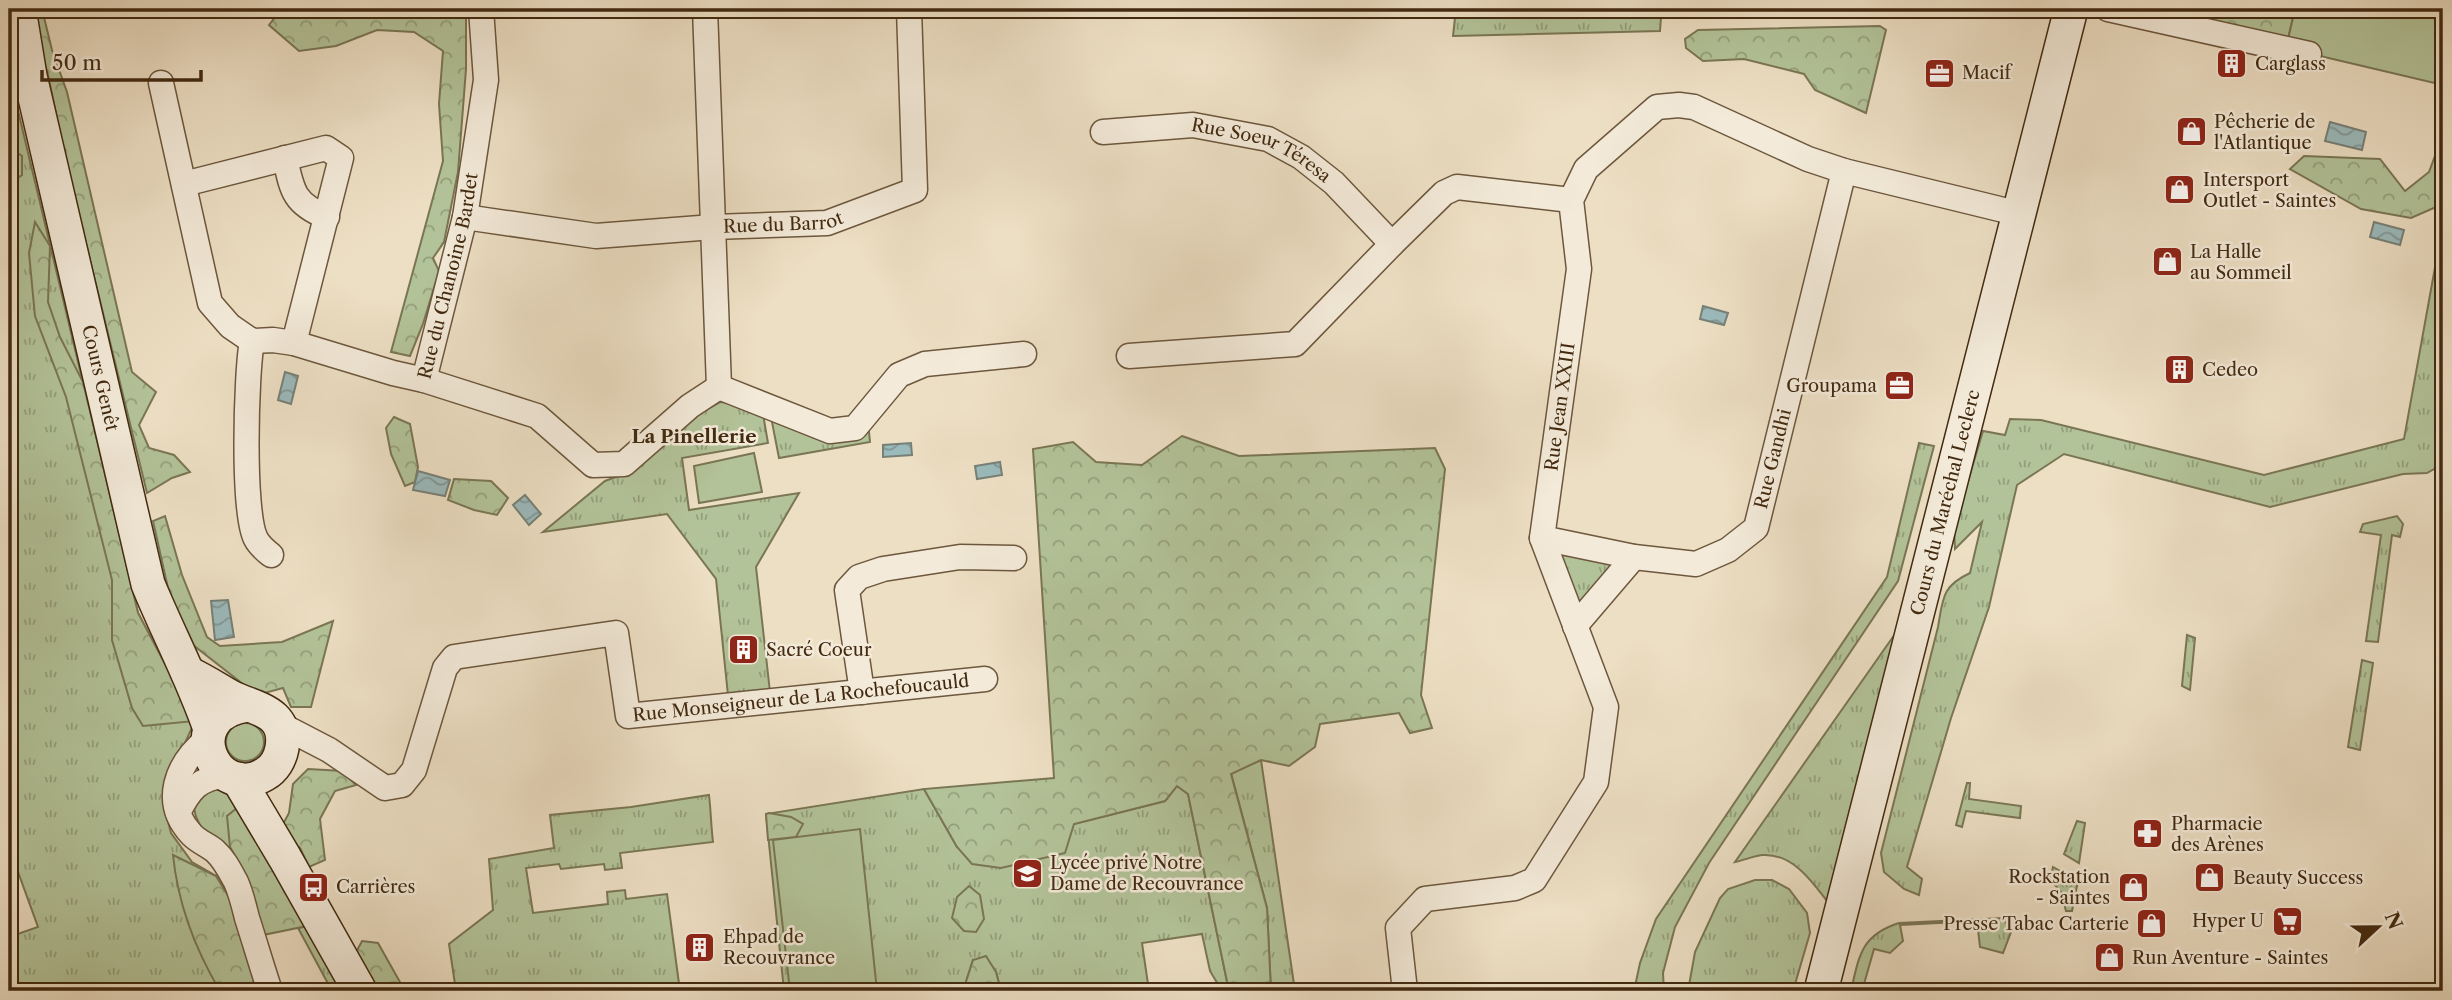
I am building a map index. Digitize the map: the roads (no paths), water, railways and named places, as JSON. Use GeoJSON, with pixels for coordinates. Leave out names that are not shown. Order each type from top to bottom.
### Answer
{"type":"FeatureCollection","features":[{"type":"Feature","properties":{"kind":"main road","name":"Cours Genêt"},"geometry":{"type":"LineString","coordinates":[[10,9],[30,76],[148,584],[168,634],[188,673],[209,733]]}},
{"type":"Feature","properties":{"kind":"main road","name":"Cours Genêt"},"geometry":{"type":"LineString","coordinates":[[19,9],[30,76]]}},
{"type":"Feature","properties":{"kind":"main road","name":"Cours du Maréchal Leclerc"},"geometry":{"type":"LineString","coordinates":[[1821,991],[2072,11]]}},
{"type":"Feature","properties":{"kind":"main road"},"geometry":{"type":"LineString","coordinates":[[188,673],[248,705],[268,712],[277,723],[282,734],[282,747],[277,762],[275,803],[285,858]]}},
{"type":"Feature","properties":{"kind":"main road"},"geometry":{"type":"LineString","coordinates":[[248,705],[232,707],[219,716],[209,733],[211,759],[232,777],[285,858],[359,991]]}},
{"type":"Feature","properties":{"kind":"main road"},"geometry":{"type":"LineString","coordinates":[[232,777],[258,778],[277,762]]}},
{"type":"Feature","properties":{"kind":"street","name":"Rue du Chanoine Bardet"},"geometry":{"type":"LineString","coordinates":[[252,341],[294,343],[424,380],[466,217],[486,80],[481,9]]}},
{"type":"Feature","properties":{"kind":"street"},"geometry":{"type":"LineString","coordinates":[[705,9],[719,387]]}},
{"type":"Feature","properties":{"kind":"street","name":"Rue du Barrot"},"geometry":{"type":"LineString","coordinates":[[466,217],[596,236],[713,226],[827,223],[915,190],[909,9]]}},
{"type":"Feature","properties":{"kind":"street"},"geometry":{"type":"LineString","coordinates":[[2108,9],[2309,54]]}},
{"type":"Feature","properties":{"kind":"street"},"geometry":{"type":"LineString","coordinates":[[161,83],[210,303],[229,326],[252,341],[248,365],[249,500],[256,539],[271,555]]}},
{"type":"Feature","properties":{"kind":"street"},"geometry":{"type":"LineString","coordinates":[[1129,356],[1294,344],[1444,193],[1457,187],[1571,200],[1586,169],[1657,107],[1694,107],[1808,159],[1844,172],[2020,214]]}},
{"type":"Feature","properties":{"kind":"street","name":"Rue Soeur Téresa"},"geometry":{"type":"LineString","coordinates":[[1103,132],[1193,125],[1268,139],[1301,157],[1334,183],[1392,243]]}},
{"type":"Feature","properties":{"kind":"street"},"geometry":{"type":"LineString","coordinates":[[184,184],[326,148],[341,158],[294,343]]}},
{"type":"Feature","properties":{"kind":"street"},"geometry":{"type":"LineString","coordinates":[[285,158],[292,190],[307,209],[327,217]]}},
{"type":"Feature","properties":{"kind":"street","name":"Rue Gandhi"},"geometry":{"type":"LineString","coordinates":[[1542,538],[1634,556],[1696,564],[1728,550],[1756,528],[1844,172]]}},
{"type":"Feature","properties":{"kind":"street","name":"Rue Jean XXIII"},"geometry":{"type":"LineString","coordinates":[[1405,991],[1398,928],[1425,899],[1515,888],[1534,880],[1596,782],[1606,707],[1542,538],[1579,269],[1571,200]]}},
{"type":"Feature","properties":{"kind":"street"},"geometry":{"type":"LineString","coordinates":[[719,387],[830,431],[855,428],[899,375],[925,364],[1024,354]]}},
{"type":"Feature","properties":{"kind":"street"},"geometry":{"type":"LineString","coordinates":[[424,380],[537,416],[593,465],[624,464],[690,406],[719,387]]}},
{"type":"Feature","properties":{"kind":"street"},"geometry":{"type":"LineString","coordinates":[[1575,626],[1634,556]]}},
{"type":"Feature","properties":{"kind":"street"},"geometry":{"type":"LineString","coordinates":[[862,692],[848,590],[859,578],[883,569],[960,557],[1014,558]]}},
{"type":"Feature","properties":{"kind":"street","name":"Rue Monseigneur de La Rochefoucauld"},"geometry":{"type":"LineString","coordinates":[[277,723],[329,750],[385,788],[402,785],[414,770],[445,668],[454,657],[617,633],[628,716],[985,679]]}},
{"type":"Feature","properties":{"kind":"street"},"geometry":{"type":"LineString","coordinates":[[209,733],[196,748],[174,786],[174,801],[178,813],[194,837],[216,852],[237,885],[270,991]]}},
{"type":"Feature","properties":{"kind":"street"},"geometry":{"type":"LineString","coordinates":[[277,762],[329,750]]}},
{"type":"Feature","properties":{"kind":"street"},"geometry":{"type":"LineString","coordinates":[[178,813],[188,793],[197,784],[213,777],[232,777]]}},
{"type":"Feature","properties":{"kind":"water"},"geometry":{"type":"Polygon","coordinates":[[[2330,122],[2366,132],[2362,150],[2325,141],[2330,122]]]}},
{"type":"Feature","properties":{"kind":"water"},"geometry":{"type":"Polygon","coordinates":[[[2374,222],[2404,230],[2400,245],[2370,237],[2374,222]]]}},
{"type":"Feature","properties":{"kind":"water"},"geometry":{"type":"Polygon","coordinates":[[[1703,306],[1728,313],[1724,325],[1700,319],[1703,306]]]}},
{"type":"Feature","properties":{"kind":"water"},"geometry":{"type":"Polygon","coordinates":[[[285,372],[298,376],[291,404],[278,400],[285,372]]]}},
{"type":"Feature","properties":{"kind":"water"},"geometry":{"type":"Polygon","coordinates":[[[911,443],[912,455],[883,457],[883,445],[911,443]]]}},
{"type":"Feature","properties":{"kind":"water"},"geometry":{"type":"Polygon","coordinates":[[[1000,462],[1002,475],[977,479],[975,466],[1000,462]]]}},
{"type":"Feature","properties":{"kind":"water"},"geometry":{"type":"Polygon","coordinates":[[[418,471],[450,480],[445,496],[413,490],[418,471]]]}},
{"type":"Feature","properties":{"kind":"water"},"geometry":{"type":"Polygon","coordinates":[[[525,495],[541,514],[529,525],[513,505],[525,495]]]}},
{"type":"Feature","properties":{"kind":"water"},"geometry":{"type":"Polygon","coordinates":[[[228,600],[234,637],[215,640],[211,601],[228,600]]]}},
{"type":"Feature","properties":{"kind":"place","name":"Carglass"},"geometry":{"type":"Point","coordinates":[2232,64]}},
{"type":"Feature","properties":{"kind":"place","name":"Macif"},"geometry":{"type":"Point","coordinates":[1939,73]}},
{"type":"Feature","properties":{"kind":"place","name":"Pêcherie de l'Atlantique"},"geometry":{"type":"Point","coordinates":[2191,132]}},
{"type":"Feature","properties":{"kind":"place","name":"Intersport Outlet - Saintes"},"geometry":{"type":"Point","coordinates":[2180,190]}},
{"type":"Feature","properties":{"kind":"place","name":"La Halle au Sommeil"},"geometry":{"type":"Point","coordinates":[2167,262]}},
{"type":"Feature","properties":{"kind":"place","name":"Cedeo"},"geometry":{"type":"Point","coordinates":[2179,370]}},
{"type":"Feature","properties":{"kind":"place","name":"Groupama"},"geometry":{"type":"Point","coordinates":[1900,386]}},
{"type":"Feature","properties":{"kind":"place","name":"Sacré Coeur"},"geometry":{"type":"Point","coordinates":[743,650]}},
{"type":"Feature","properties":{"kind":"place","name":"Pharmacie des Arènes"},"geometry":{"type":"Point","coordinates":[2148,834]}},
{"type":"Feature","properties":{"kind":"place","name":"Lycée privé Notre Dame de Recouvrance"},"geometry":{"type":"Point","coordinates":[1027,873]}},
{"type":"Feature","properties":{"kind":"place","name":"Beauty Success"},"geometry":{"type":"Point","coordinates":[2210,878]}},
{"type":"Feature","properties":{"kind":"place","name":"Carrières"},"geometry":{"type":"Point","coordinates":[313,887]}},
{"type":"Feature","properties":{"kind":"place","name":"Rockstation - Saintes"},"geometry":{"type":"Point","coordinates":[2133,887]}},
{"type":"Feature","properties":{"kind":"place","name":"Hyper U"},"geometry":{"type":"Point","coordinates":[2287,921]}},
{"type":"Feature","properties":{"kind":"place","name":"Presse Tabac Carterie"},"geometry":{"type":"Point","coordinates":[2152,924]}},
{"type":"Feature","properties":{"kind":"place","name":"Ehpad de Recouvrance"},"geometry":{"type":"Point","coordinates":[700,947]}},
{"type":"Feature","properties":{"kind":"place","name":"Run Aventure - Saintes"},"geometry":{"type":"Point","coordinates":[2109,958]}},
{"type":"Feature","properties":{"kind":"district","name":"La Pinellerie"},"geometry":{"type":"Point","coordinates":[694,436]}}]}
